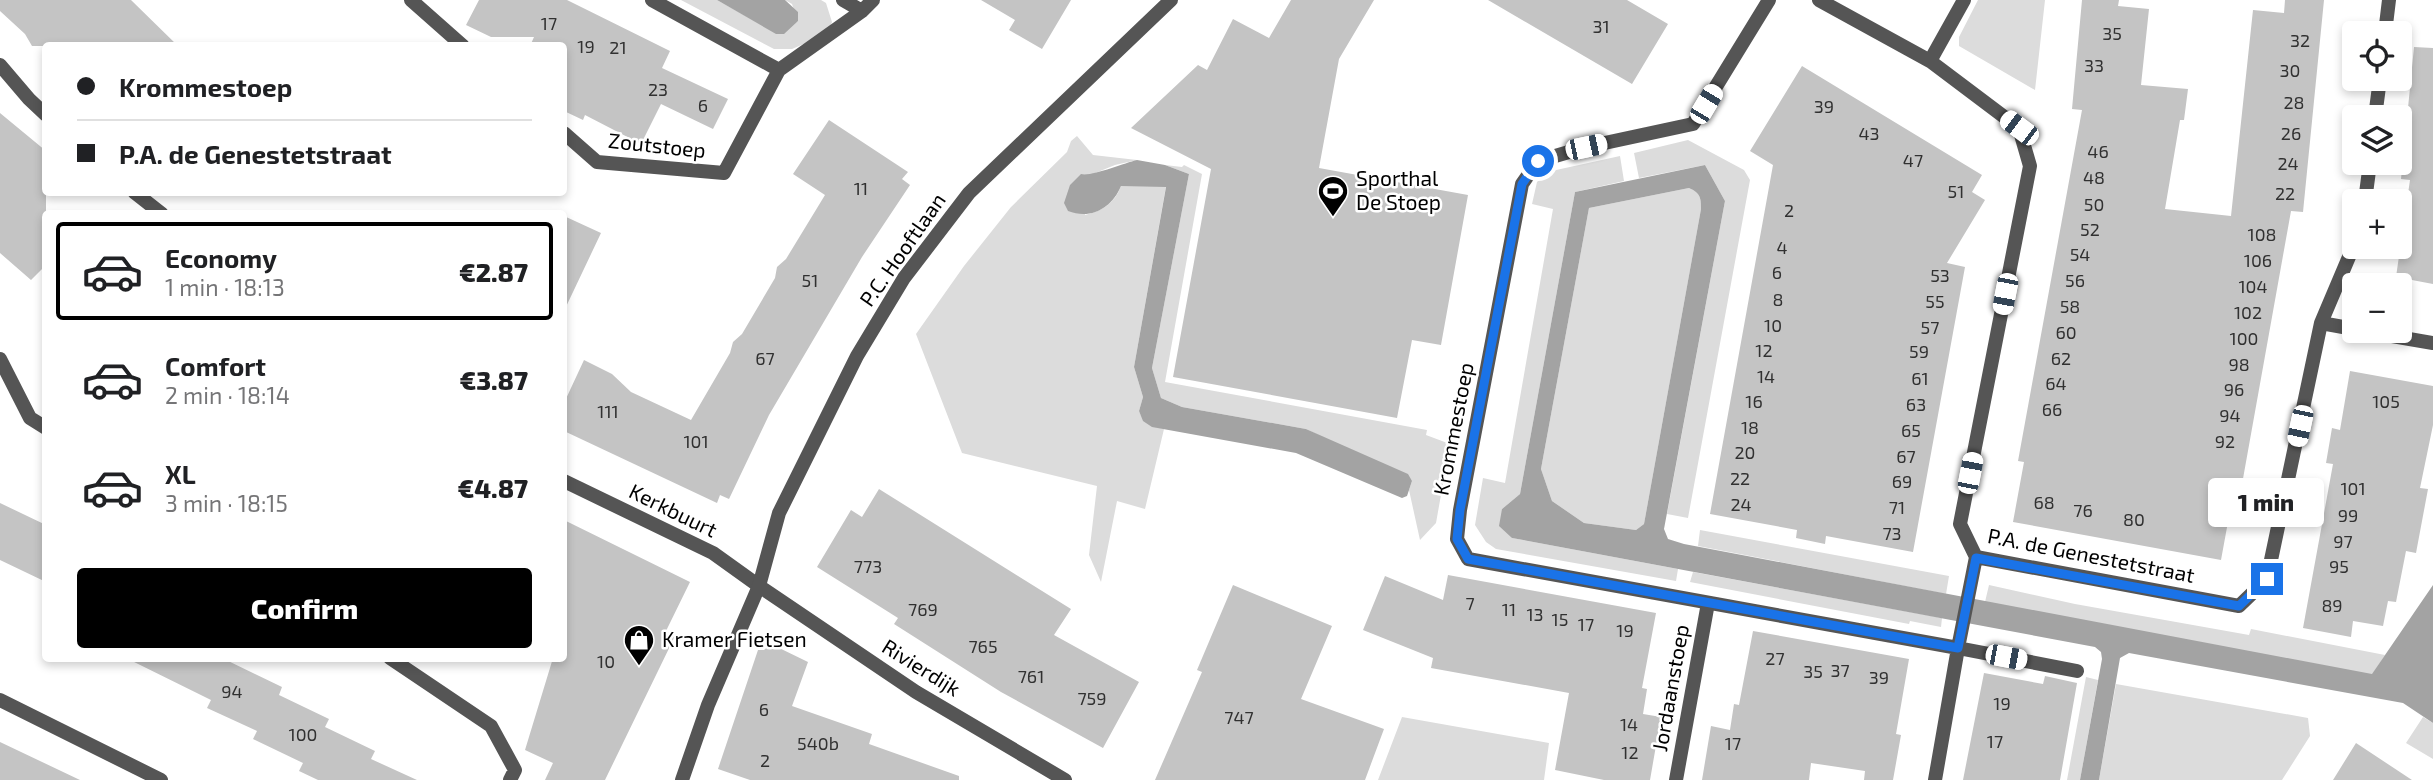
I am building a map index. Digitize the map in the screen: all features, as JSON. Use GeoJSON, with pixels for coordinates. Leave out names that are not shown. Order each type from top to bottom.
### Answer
{"type":"FeatureCollection","features":[{"type":"Feature","properties":{"kind":"street"},"geometry":{"type":"LineString","coordinates":[[411,0],[458,42]]}},
{"type":"Feature","properties":{"kind":"street"},"geometry":{"type":"LineString","coordinates":[[652,0],[779,71],[863,11],[873,0]]}},
{"type":"Feature","properties":{"kind":"street"},"geometry":{"type":"LineString","coordinates":[[843,0],[863,11]]}},
{"type":"Feature","properties":{"kind":"street","name":"P.C. Hooftlaan"},"geometry":{"type":"LineString","coordinates":[[682,780],[708,705],[759,586],[779,513],[857,356],[904,278],[969,193],[1171,0]]}},
{"type":"Feature","properties":{"kind":"street","name":"Krommestoep"},"geometry":{"type":"LineString","coordinates":[[1769,0],[1693,124],[1586,147],[1538,161],[1522,184],[1457,539],[1468,559],[2077,671]]}},
{"type":"Feature","properties":{"kind":"street"},"geometry":{"type":"LineString","coordinates":[[1930,61],[1964,0]]}},
{"type":"Feature","properties":{"kind":"street"},"geometry":{"type":"LineString","coordinates":[[2386,21],[2389,0]]}},
{"type":"Feature","properties":{"kind":"street","name":"P.A. de Genestetstraat"},"geometry":{"type":"LineString","coordinates":[[1824,1],[1930,61],[2019,128],[2030,166],[1960,524],[1976,558],[2239,606],[2267,579],[2321,323]]}},
{"type":"Feature","properties":{"kind":"street"},"geometry":{"type":"LineString","coordinates":[[0,65],[42,111]]}},
{"type":"Feature","properties":{"kind":"street","name":"Zoutstoep"},"geometry":{"type":"LineString","coordinates":[[567,136],[597,162],[724,173],[779,71]]}},
{"type":"Feature","properties":{"kind":"street"},"geometry":{"type":"LineString","coordinates":[[139,196],[157,210]]}},
{"type":"Feature","properties":{"kind":"street"},"geometry":{"type":"LineString","coordinates":[[2342,327],[2321,323],[2348,259]]}},
{"type":"Feature","properties":{"kind":"street"},"geometry":{"type":"LineString","coordinates":[[2412,339],[2433,343]]}},
{"type":"Feature","properties":{"kind":"street"},"geometry":{"type":"LineString","coordinates":[[0,359],[4,378],[30,418],[42,426]]}},
{"type":"Feature","properties":{"kind":"street","name":"Kerkbuurt"},"geometry":{"type":"LineString","coordinates":[[567,482],[713,553],[759,586]]}},
{"type":"Feature","properties":{"kind":"street"},"geometry":{"type":"LineString","coordinates":[[1935,780],[1976,558]]}},
{"type":"Feature","properties":{"kind":"street","name":"Rivierdijk"},"geometry":{"type":"LineString","coordinates":[[759,586],[916,692],[1065,780]]}},
{"type":"Feature","properties":{"kind":"street","name":"Jordaanstoep"},"geometry":{"type":"LineString","coordinates":[[1676,780],[1708,603]]}},
{"type":"Feature","properties":{"kind":"street"},"geometry":{"type":"LineString","coordinates":[[396,662],[491,726],[515,770],[510,780]]}},
{"type":"Feature","properties":{"kind":"street"},"geometry":{"type":"LineString","coordinates":[[0,699],[161,780]]}},
{"type":"Feature","properties":{"kind":"shaded area"},"geometry":{"type":"Polygon","coordinates":[[[681,0],[717,0],[776,33],[798,21],[792,4],[785,0],[821,0],[826,3],[832,22],[829,30],[820,37],[792,49],[774,49],[681,0]]]}},
{"type":"Feature","properties":{"kind":"shaded area"},"geometry":{"type":"Polygon","coordinates":[[[717,0],[785,0],[798,12],[798,21],[784,34],[776,34],[717,0]]]}},
{"type":"Feature","properties":{"kind":"shaded area"},"geometry":{"type":"Polygon","coordinates":[[[1978,0],[2045,0],[2035,90],[1959,46],[1959,37],[1978,0]]]}},
{"type":"Feature","properties":{"kind":"shaded area"},"geometry":{"type":"Polygon","coordinates":[[[1077,136],[1093,155],[1137,160],[1088,176],[1085,215],[1107,205],[1121,186],[1166,186],[1134,367],[1143,397],[1139,411],[1148,423],[1164,429],[1145,509],[1117,501],[1101,582],[1089,555],[1097,486],[962,453],[916,334],[964,266],[1011,207],[1067,152],[1071,141],[1077,136]]]}},
{"type":"Feature","properties":{"kind":"shaded area"},"geometry":{"type":"Polygon","coordinates":[[[1688,140],[1744,170],[1750,180],[1688,518],[1667,514],[1725,201],[1705,165],[1639,178],[1634,153],[1688,140]]]}},
{"type":"Feature","properties":{"kind":"shaded area"},"geometry":{"type":"Polygon","coordinates":[[[1620,156],[1624,181],[1575,192],[1520,494],[1502,509],[1512,538],[1678,569],[1676,581],[1496,549],[1486,542],[1475,525],[1483,478],[1505,483],[1553,209],[1532,204],[1537,182],[1547,172],[1620,156]]]}},
{"type":"Feature","properties":{"kind":"shaded area"},"geometry":{"type":"Polygon","coordinates":[[[1137,160],[1165,165],[1189,174],[1152,368],[1161,398],[1182,407],[1306,429],[1408,474],[1412,481],[1407,496],[1402,498],[1296,453],[1152,427],[1143,421],[1139,411],[1143,397],[1134,367],[1166,187],[1121,186],[1106,206],[1093,213],[1068,211],[1064,203],[1070,185],[1081,174],[1100,172],[1137,160]]]}},
{"type":"Feature","properties":{"kind":"shaded area"},"geometry":{"type":"Polygon","coordinates":[[[1165,165],[1184,165],[1202,174],[1165,382],[1427,430],[1426,435],[1450,444],[1436,523],[1420,540],[1409,490],[1412,481],[1306,429],[1182,407],[1161,398],[1152,368],[1189,174],[1165,165]]]}},
{"type":"Feature","properties":{"kind":"shaded area"},"geometry":{"type":"Polygon","coordinates":[[[1705,165],[1725,201],[1664,529],[1668,539],[2372,674],[2433,585],[2433,723],[2403,703],[2129,653],[2120,658],[2099,780],[2080,780],[2102,659],[2101,652],[2095,647],[1512,538],[1499,526],[1502,509],[1520,494],[1575,192],[1705,165]],[[1689,188],[1589,208],[1541,469],[1552,501],[1584,523],[1636,530],[1644,524],[1701,209],[1698,194],[1689,188]]]}},
{"type":"Feature","properties":{"kind":"shaded area"},"geometry":{"type":"Polygon","coordinates":[[[1689,188],[1699,196],[1701,209],[1644,524],[1636,530],[1584,523],[1552,501],[1541,469],[1589,208],[1689,188]]]}},
{"type":"Feature","properties":{"kind":"shaded area"},"geometry":{"type":"Polygon","coordinates":[[[1700,530],[1949,576],[1946,594],[1698,546],[1700,530]]]}},
{"type":"Feature","properties":{"kind":"shaded area"},"geometry":{"type":"Polygon","coordinates":[[[1693,572],[1942,618],[1941,627],[1910,621],[1909,624],[1690,582],[1693,572]]]}},
{"type":"Feature","properties":{"kind":"shaded area"},"geometry":{"type":"Polygon","coordinates":[[[1989,585],[2075,604],[2249,635],[2251,629],[2385,655],[2372,675],[1985,602],[1989,585]]]}},
{"type":"Feature","properties":{"kind":"shaded area"},"geometry":{"type":"Polygon","coordinates":[[[2086,677],[2098,680],[2080,780],[2067,780],[2086,677]]]}},
{"type":"Feature","properties":{"kind":"shaded area"},"geometry":{"type":"Polygon","coordinates":[[[2116,684],[2308,718],[2310,736],[2282,780],[2099,780],[2116,684]]]}},
{"type":"Feature","properties":{"kind":"shaded area"},"geometry":{"type":"Polygon","coordinates":[[[1402,717],[1549,743],[1544,780],[1378,780],[1402,717]]]}},
{"type":"Feature","properties":{"kind":"shaded area"},"geometry":{"type":"Polygon","coordinates":[[[2423,717],[2433,723],[2433,759],[2406,743],[2423,717]]]}},
{"type":"Feature","properties":{"kind":"building"},"geometry":{"type":"Polygon","coordinates":[[[0,0],[131,0],[174,42],[42,42],[42,46],[32,46],[25,34],[0,11],[0,0]]]}},
{"type":"Feature","properties":{"kind":"building"},"geometry":{"type":"Polygon","coordinates":[[[479,0],[567,0],[670,51],[662,68],[728,99],[713,129],[661,104],[641,144],[585,115],[583,120],[567,112],[567,42],[532,42],[534,37],[491,37],[466,25],[479,0]]]}},
{"type":"Feature","properties":{"kind":"building"},"geometry":{"type":"Polygon","coordinates":[[[981,0],[1071,0],[1042,49],[1009,30],[1015,20],[981,0]]]}},
{"type":"Feature","properties":{"kind":"building"},"geometry":{"type":"Polygon","coordinates":[[[1291,0],[1374,0],[1339,59],[1319,168],[1468,195],[1441,345],[1412,340],[1397,418],[1173,377],[1211,169],[1131,128],[1198,65],[1207,70],[1233,19],[1269,38],[1291,0]]]}},
{"type":"Feature","properties":{"kind":"building"},"geometry":{"type":"Polygon","coordinates":[[[1488,0],[1627,0],[1668,24],[1632,84],[1488,0]]]}},
{"type":"Feature","properties":{"kind":"building"},"geometry":{"type":"Polygon","coordinates":[[[2082,0],[2119,0],[2118,6],[2149,9],[2141,85],[2188,89],[2165,209],[2231,216],[2253,10],[2284,13],[2285,0],[2324,0],[2303,212],[2291,211],[2239,501],[2232,500],[2221,560],[2013,522],[2024,462],[2018,461],[2082,110],[2072,109],[2082,0]]]}},
{"type":"Feature","properties":{"kind":"building"},"geometry":{"type":"Polygon","coordinates":[[[2414,47],[2433,48],[2433,284],[2412,280],[2412,273],[2397,273],[2399,259],[2412,259],[2412,189],[2409,189],[2410,180],[2401,179],[2401,175],[2412,175],[2412,105],[2408,105],[2410,91],[2412,91],[2414,47]]]}},
{"type":"Feature","properties":{"kind":"building"},"geometry":{"type":"Polygon","coordinates":[[[1802,66],[1982,175],[1972,192],[1985,200],[1947,263],[1965,267],[1913,552],[1826,536],[1825,544],[1796,538],[1797,530],[1710,514],[1773,165],[1750,151],[1802,66]]]}},
{"type":"Feature","properties":{"kind":"building"},"geometry":{"type":"Polygon","coordinates":[[[0,113],[42,148],[42,196],[46,196],[46,210],[42,210],[42,269],[31,280],[0,253],[0,113]]]}},
{"type":"Feature","properties":{"kind":"building"},"geometry":{"type":"Polygon","coordinates":[[[829,120],[908,172],[902,179],[910,185],[862,257],[769,415],[729,499],[720,495],[717,503],[567,432],[567,397],[584,360],[612,374],[631,392],[691,420],[730,353],[733,342],[742,334],[775,278],[777,267],[786,259],[825,195],[793,174],[829,120]]]}},
{"type":"Feature","properties":{"kind":"building"},"geometry":{"type":"Polygon","coordinates":[[[567,217],[601,233],[567,305],[567,217]]]}},
{"type":"Feature","properties":{"kind":"building"},"geometry":{"type":"Polygon","coordinates":[[[2350,371],[2433,386],[2433,425],[2420,488],[2428,489],[2416,553],[2406,551],[2396,602],[2388,601],[2383,626],[2353,621],[2351,637],[2303,628],[2333,464],[2326,463],[2332,428],[2340,430],[2350,371]]]}},
{"type":"Feature","properties":{"kind":"building"},"geometry":{"type":"Polygon","coordinates":[[[879,489],[1071,609],[1054,635],[1139,682],[1103,748],[1001,692],[894,624],[898,618],[817,567],[851,510],[862,517],[879,489]]]}},
{"type":"Feature","properties":{"kind":"building"},"geometry":{"type":"Polygon","coordinates":[[[0,503],[42,523],[42,580],[0,560],[0,503]]]}},
{"type":"Feature","properties":{"kind":"building"},"geometry":{"type":"Polygon","coordinates":[[[567,521],[690,582],[666,631],[675,636],[605,780],[545,780],[553,763],[525,750],[552,662],[567,662],[567,521]]]}},
{"type":"Feature","properties":{"kind":"building"},"geometry":{"type":"Polygon","coordinates":[[[1448,575],[1656,613],[1642,688],[1647,689],[1643,714],[1661,717],[1650,780],[1604,780],[1555,770],[1569,693],[1431,668],[1433,658],[1363,630],[1385,576],[1443,600],[1448,575]]]}},
{"type":"Feature","properties":{"kind":"building"},"geometry":{"type":"Polygon","coordinates":[[[1233,585],[1332,626],[1301,699],[1384,729],[1365,780],[1155,780],[1202,672],[1197,670],[1233,585]]]}},
{"type":"Feature","properties":{"kind":"building"},"geometry":{"type":"Polygon","coordinates":[[[1753,631],[1909,659],[1896,734],[1901,735],[1893,780],[1864,780],[1865,771],[1811,763],[1809,780],[1702,780],[1711,726],[1730,730],[1734,704],[1739,705],[1753,631]]]}},
{"type":"Feature","properties":{"kind":"building"},"geometry":{"type":"Polygon","coordinates":[[[771,644],[808,662],[792,706],[872,734],[869,744],[959,776],[959,780],[750,780],[718,769],[758,650],[764,650],[771,644]]]}},
{"type":"Feature","properties":{"kind":"building"},"geometry":{"type":"Polygon","coordinates":[[[134,662],[230,662],[282,687],[279,695],[329,719],[325,727],[375,751],[371,759],[417,780],[318,780],[299,771],[303,763],[253,739],[257,731],[207,708],[211,700],[134,662]]]}},
{"type":"Feature","properties":{"kind":"building"},"geometry":{"type":"Polygon","coordinates":[[[1984,673],[2043,684],[2045,676],[2077,683],[2060,780],[1963,780],[1984,673]]]}},
{"type":"Feature","properties":{"kind":"building"},"geometry":{"type":"Polygon","coordinates":[[[0,742],[80,780],[0,780],[0,742]]]}},
{"type":"Feature","properties":{"kind":"building"},"geometry":{"type":"Polygon","coordinates":[[[2356,743],[2412,780],[2333,780],[2356,743]]]}},
{"type":"Feature","properties":{"kind":"place","name":"Sporthal De Stoep"},"geometry":{"type":"Point","coordinates":[1333,218]}},
{"type":"Feature","properties":{"kind":"place","name":"Kramer Fietsen"},"geometry":{"type":"Point","coordinates":[639,667]}},
{"type":"Feature","properties":{"kind":"route"},"geometry":{"type":"LineString","coordinates":[[1538,161],[1522,184],[1460,510],[1457,539],[1468,559],[1958,648],[1976,558],[2239,606],[2267,579]]}}]}
